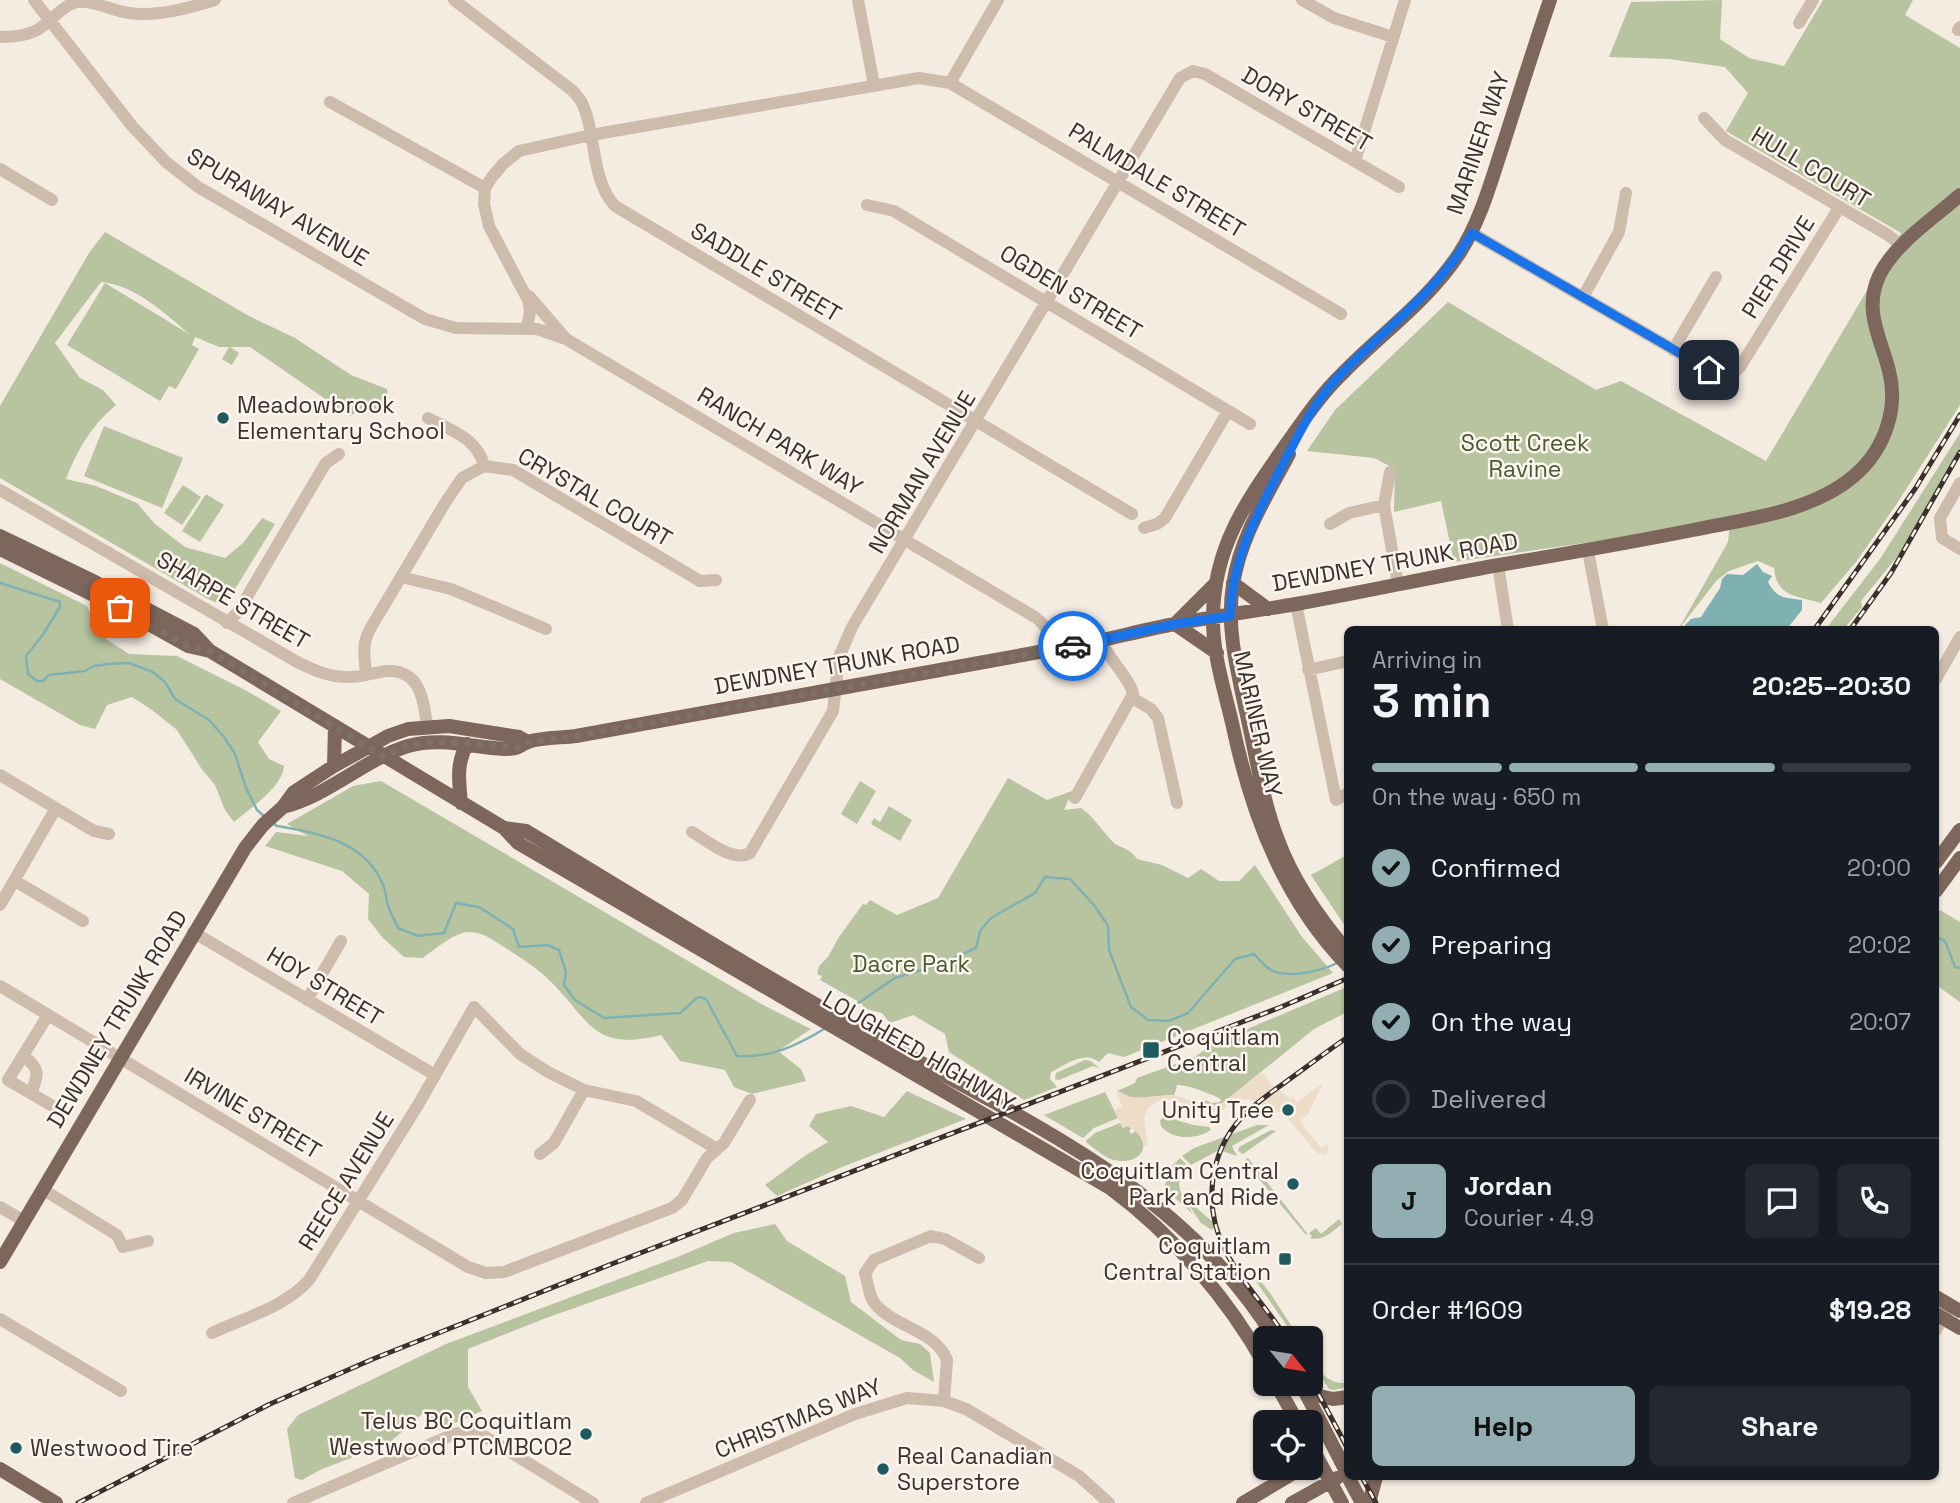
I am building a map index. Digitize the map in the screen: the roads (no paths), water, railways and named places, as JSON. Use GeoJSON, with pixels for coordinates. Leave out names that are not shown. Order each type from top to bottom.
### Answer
{"type":"FeatureCollection","features":[{"type":"Feature","properties":{"kind":"main road","name":"MARINER WAY"},"geometry":{"type":"LineString","coordinates":[[1344,961],[1306,914],[1256,815],[1217,653],[1213,618],[1222,555],[1237,517],[1311,409],[1343,372],[1439,280],[1472,233],[1483,207],[1550,0]]}},
{"type":"Feature","properties":{"kind":"main road","name":"DEWDNEY TRUNK ROAD"},"geometry":{"type":"LineString","coordinates":[[282,808],[302,802],[405,747],[432,741],[520,748],[528,742],[576,736],[1101,641],[1175,624],[1588,551],[1787,509],[1834,489],[1859,471],[1880,443],[1892,409],[1891,380],[1876,331],[1872,304],[1881,274],[1902,246],[1960,195]]}},
{"type":"Feature","properties":{"kind":"main road","name":"MARINER WAY"},"geometry":{"type":"LineString","coordinates":[[1311,409],[1240,552],[1233,583],[1230,616],[1233,646],[1267,806],[1285,870],[1344,947]]}},
{"type":"Feature","properties":{"kind":"main road","name":"LOUGHEED HIGHWAY"},"geometry":{"type":"LineString","coordinates":[[0,536],[194,634],[210,651],[384,757],[504,828],[526,831],[814,1011],[1079,1169],[1128,1202],[1169,1239],[1237,1319],[1253,1345]]}},
{"type":"Feature","properties":{"kind":"main road","name":"LOUGHEED HIGHWAY"},"geometry":{"type":"LineString","coordinates":[[0,549],[120,608],[188,646],[210,651]]}},
{"type":"Feature","properties":{"kind":"main road"},"geometry":{"type":"LineString","coordinates":[[1216,583],[1175,624],[1217,653]]}},
{"type":"Feature","properties":{"kind":"main road"},"geometry":{"type":"LineString","coordinates":[[1233,583],[1268,609]]}},
{"type":"Feature","properties":{"kind":"main road"},"geometry":{"type":"LineString","coordinates":[[334,766],[335,726]]}},
{"type":"Feature","properties":{"kind":"main road","name":"DEWDNEY TRUNK ROAD"},"geometry":{"type":"LineString","coordinates":[[0,1262],[193,932],[257,831],[295,792],[368,747],[408,729],[427,726],[468,729],[519,737],[528,742]]}},
{"type":"Feature","properties":{"kind":"main road"},"geometry":{"type":"LineString","coordinates":[[461,803],[458,770],[467,744]]}},
{"type":"Feature","properties":{"kind":"main road"},"geometry":{"type":"LineString","coordinates":[[1939,858],[1960,830]]}},
{"type":"Feature","properties":{"kind":"main road"},"geometry":{"type":"LineString","coordinates":[[1939,887],[1960,858]]}},
{"type":"Feature","properties":{"kind":"main road","name":"LOUGHEED HIGHWAY"},"geometry":{"type":"LineString","coordinates":[[841,1026],[1035,1125],[1146,1197],[1187,1230],[1217,1260],[1244,1292],[1266,1326]]}},
{"type":"Feature","properties":{"kind":"main road"},"geometry":{"type":"LineString","coordinates":[[1942,1310],[1960,1328]]}},
{"type":"Feature","properties":{"kind":"main road"},"geometry":{"type":"LineString","coordinates":[[1307,1396],[1344,1468]]}},
{"type":"Feature","properties":{"kind":"main road"},"geometry":{"type":"LineString","coordinates":[[1323,1396],[1333,1399],[1344,1398]]}},
{"type":"Feature","properties":{"kind":"main road"},"geometry":{"type":"LineString","coordinates":[[1323,1456],[1344,1443]]}},
{"type":"Feature","properties":{"kind":"main road"},"geometry":{"type":"LineString","coordinates":[[0,1469],[56,1503]]}},
{"type":"Feature","properties":{"kind":"main road"},"geometry":{"type":"LineString","coordinates":[[1323,1472],[1342,1503]]}},
{"type":"Feature","properties":{"kind":"main road"},"geometry":{"type":"LineString","coordinates":[[1292,1503],[1344,1475]]}},
{"type":"Feature","properties":{"kind":"main road"},"geometry":{"type":"LineString","coordinates":[[1243,1503],[1274,1480]]}},
{"type":"Feature","properties":{"kind":"main road"},"geometry":{"type":"LineString","coordinates":[[1350,1480],[1362,1503]]}},
{"type":"Feature","properties":{"kind":"main road"},"geometry":{"type":"LineString","coordinates":[[1369,1503],[1375,1480]]}},
{"type":"Feature","properties":{"kind":"street","name":"SPURAWAY AVENUE"},"geometry":{"type":"LineString","coordinates":[[34,0],[140,135],[166,162],[198,187],[425,319],[456,328],[527,328],[566,339]]}},
{"type":"Feature","properties":{"kind":"street"},"geometry":{"type":"LineString","coordinates":[[0,37],[37,30],[79,1],[90,1],[116,11],[141,14],[168,12],[215,0]]}},
{"type":"Feature","properties":{"kind":"street","name":"SADDLE STREET"},"geometry":{"type":"LineString","coordinates":[[454,0],[573,91],[584,106],[607,194],[619,208],[1132,514]]}},
{"type":"Feature","properties":{"kind":"street"},"geometry":{"type":"LineString","coordinates":[[858,0],[874,85]]}},
{"type":"Feature","properties":{"kind":"street"},"geometry":{"type":"LineString","coordinates":[[330,102],[485,188],[503,163],[519,151],[591,135],[874,85],[919,78],[950,83],[998,0]]}},
{"type":"Feature","properties":{"kind":"street"},"geometry":{"type":"LineString","coordinates":[[1302,0],[1334,19],[1393,37]]}},
{"type":"Feature","properties":{"kind":"street"},"geometry":{"type":"LineString","coordinates":[[1355,161],[1405,0]]}},
{"type":"Feature","properties":{"kind":"street"},"geometry":{"type":"LineString","coordinates":[[1798,23],[1813,0]]}},
{"type":"Feature","properties":{"kind":"street","name":"DORY STREET"},"geometry":{"type":"LineString","coordinates":[[1193,71],[1205,74],[1399,187]]}},
{"type":"Feature","properties":{"kind":"street","name":"NORMAN AVENUE"},"geometry":{"type":"LineString","coordinates":[[692,832],[735,856],[750,853],[834,711],[839,657],[843,645],[1178,80],[1193,71]]}},
{"type":"Feature","properties":{"kind":"street","name":"PALMDALE STREET"},"geometry":{"type":"LineString","coordinates":[[950,83],[1341,314]]}},
{"type":"Feature","properties":{"kind":"street","name":"HULL COURT"},"geometry":{"type":"LineString","coordinates":[[1704,118],[1725,140],[1888,235],[1902,246]]}},
{"type":"Feature","properties":{"kind":"street"},"geometry":{"type":"LineString","coordinates":[[0,169],[52,200]]}},
{"type":"Feature","properties":{"kind":"street","name":"RANCH PARK WAY"},"geometry":{"type":"LineString","coordinates":[[485,188],[484,204],[489,226],[529,307],[527,328]]}},
{"type":"Feature","properties":{"kind":"street"},"geometry":{"type":"LineString","coordinates":[[1583,297],[1619,232],[1626,193]]}},
{"type":"Feature","properties":{"kind":"street","name":"OGDEN STREET"},"geometry":{"type":"LineString","coordinates":[[867,205],[894,211],[1251,424]]}},
{"type":"Feature","properties":{"kind":"street","name":"PIER DRIVE"},"geometry":{"type":"LineString","coordinates":[[1673,350],[1724,376],[1736,372],[1839,208]]}},
{"type":"Feature","properties":{"kind":"street"},"geometry":{"type":"LineString","coordinates":[[1472,233],[1673,350],[1716,277]]}},
{"type":"Feature","properties":{"kind":"street","name":"RANCH PARK WAY"},"geometry":{"type":"LineString","coordinates":[[520,285],[566,339],[1035,617],[1044,623],[1056,649]]}},
{"type":"Feature","properties":{"kind":"street"},"geometry":{"type":"LineString","coordinates":[[1144,528],[1165,518],[1228,411]]}},
{"type":"Feature","properties":{"kind":"street","name":"CRYSTAL COURT"},"geometry":{"type":"LineString","coordinates":[[428,418],[474,444],[482,456],[484,466],[513,470],[699,581],[716,580]]}},
{"type":"Feature","properties":{"kind":"street"},"geometry":{"type":"LineString","coordinates":[[227,623],[238,612],[326,463],[339,454]]}},
{"type":"Feature","properties":{"kind":"street"},"geometry":{"type":"LineString","coordinates":[[366,676],[362,651],[364,641],[456,486],[467,475],[484,466]]}},
{"type":"Feature","properties":{"kind":"street"},"geometry":{"type":"LineString","coordinates":[[1390,472],[1384,505],[1398,584]]}},
{"type":"Feature","properties":{"kind":"street"},"geometry":{"type":"LineString","coordinates":[[1960,483],[1940,518],[1942,538],[1960,549]]}},
{"type":"Feature","properties":{"kind":"street","name":"SHARPE STREET"},"geometry":{"type":"LineString","coordinates":[[0,490],[292,659],[324,673],[342,677],[366,676],[388,671],[405,674],[413,679],[424,699],[427,726]]}},
{"type":"Feature","properties":{"kind":"street"},"geometry":{"type":"LineString","coordinates":[[1330,524],[1349,513],[1384,505]]}},
{"type":"Feature","properties":{"kind":"street"},"geometry":{"type":"LineString","coordinates":[[1588,551],[1602,626]]}},
{"type":"Feature","properties":{"kind":"street"},"geometry":{"type":"LineString","coordinates":[[1498,565],[1507,626]]}},
{"type":"Feature","properties":{"kind":"street"},"geometry":{"type":"LineString","coordinates":[[401,577],[451,589],[546,629]]}},
{"type":"Feature","properties":{"kind":"street"},"geometry":{"type":"LineString","coordinates":[[1296,604],[1336,800],[1344,795]]}},
{"type":"Feature","properties":{"kind":"street"},"geometry":{"type":"LineString","coordinates":[[1939,673],[1960,637]]}},
{"type":"Feature","properties":{"kind":"street"},"geometry":{"type":"LineString","coordinates":[[1075,798],[1132,698],[1132,688],[1108,657],[1101,641]]}},
{"type":"Feature","properties":{"kind":"street"},"geometry":{"type":"LineString","coordinates":[[1308,670],[1344,663]]}},
{"type":"Feature","properties":{"kind":"street"},"geometry":{"type":"LineString","coordinates":[[1132,698],[1152,709],[1158,718],[1177,803]]}},
{"type":"Feature","properties":{"kind":"street"},"geometry":{"type":"LineString","coordinates":[[0,775],[94,831],[109,834]]}},
{"type":"Feature","properties":{"kind":"street"},"geometry":{"type":"LineString","coordinates":[[0,905],[56,808]]}},
{"type":"Feature","properties":{"kind":"street"},"geometry":{"type":"LineString","coordinates":[[15,881],[83,921]]}},
{"type":"Feature","properties":{"kind":"street","name":"HOY STREET"},"geometry":{"type":"LineString","coordinates":[[193,932],[435,1075]]}},
{"type":"Feature","properties":{"kind":"street"},"geometry":{"type":"LineString","coordinates":[[307,1000],[341,941]]}},
{"type":"Feature","properties":{"kind":"street","name":"IRVINE STREET"},"geometry":{"type":"LineString","coordinates":[[0,986],[468,1267],[486,1273],[504,1272],[672,1208],[682,1200],[707,1158],[717,1149]]}},
{"type":"Feature","properties":{"kind":"street","name":"REECE AVENUE"},"geometry":{"type":"LineString","coordinates":[[212,1333],[280,1302],[304,1286],[474,1007],[520,1054],[584,1090]]}},
{"type":"Feature","properties":{"kind":"street"},"geometry":{"type":"LineString","coordinates":[[48,1015],[23,1055],[4,1077],[56,1108]]}},
{"type":"Feature","properties":{"kind":"street"},"geometry":{"type":"LineString","coordinates":[[23,1055],[36,1067],[38,1077],[31,1093]]}},
{"type":"Feature","properties":{"kind":"street"},"geometry":{"type":"LineString","coordinates":[[540,1154],[554,1143],[584,1090],[636,1101],[717,1149],[724,1143],[750,1100]]}},
{"type":"Feature","properties":{"kind":"street"},"geometry":{"type":"LineString","coordinates":[[42,1189],[117,1234],[123,1247],[148,1241]]}},
{"type":"Feature","properties":{"kind":"street"},"geometry":{"type":"LineString","coordinates":[[0,1207],[24,1221]]}},
{"type":"Feature","properties":{"kind":"street"},"geometry":{"type":"LineString","coordinates":[[944,1401],[947,1360],[945,1355],[934,1344],[873,1303],[865,1273],[874,1260],[932,1236],[945,1239],[979,1258]]}},
{"type":"Feature","properties":{"kind":"street"},"geometry":{"type":"LineString","coordinates":[[0,1319],[121,1391]]}},
{"type":"Feature","properties":{"kind":"street","name":"CHRISTMAS WAY"},"geometry":{"type":"LineString","coordinates":[[646,1503],[879,1405],[907,1398],[944,1401],[975,1413],[1079,1476],[1109,1503]]}},
{"type":"Feature","properties":{"kind":"street"},"geometry":{"type":"LineString","coordinates":[[293,1503],[454,1434],[469,1431],[481,1434],[593,1503]]}},
{"type":"Feature","properties":{"kind":"water"},"geometry":{"type":"Polygon","coordinates":[[[1757,564],[1763,572],[1772,576],[1768,582],[1778,594],[1802,600],[1802,610],[1789,626],[1685,626],[1691,619],[1701,617],[1727,574],[1743,575],[1757,564]]]}},
{"type":"Feature","properties":{"kind":"waterway"},"geometry":{"type":"LineString","coordinates":[[0,583],[60,602],[60,607],[42,636],[26,656],[28,674],[37,681],[43,681],[49,675],[85,671],[94,666],[129,663],[153,672],[165,682],[175,699],[209,720],[224,737],[235,754],[246,788],[257,810],[265,817]]}},
{"type":"Feature","properties":{"kind":"waterway"},"geometry":{"type":"LineString","coordinates":[[273,823],[340,842],[366,859],[384,887],[398,928],[418,936],[444,933],[456,903],[479,907],[513,929],[519,947],[548,945],[559,950],[566,972],[564,985],[575,1000],[604,1018],[680,1013],[698,997],[706,999],[737,1056],[761,1055],[783,1050],[824,1029]]}},
{"type":"Feature","properties":{"kind":"waterway"},"geometry":{"type":"LineString","coordinates":[[842,1014],[895,978],[938,965],[976,948],[980,931],[991,918],[1035,893],[1045,877],[1070,879],[1094,905],[1108,926],[1109,950],[1131,1007],[1148,1020],[1169,1021],[1188,1013],[1235,959],[1254,954],[1269,969],[1287,974],[1315,971],[1339,962]]}},
{"type":"Feature","properties":{"kind":"waterway"},"geometry":{"type":"LineString","coordinates":[[1939,938],[1945,941],[1955,967],[1960,968]]}},
{"type":"Feature","properties":{"kind":"railway"},"geometry":{"type":"LineString","coordinates":[[1817,626],[1915,489],[1960,415]]}},
{"type":"Feature","properties":{"kind":"railway"},"geometry":{"type":"LineString","coordinates":[[1853,626],[1891,573],[1960,452]]}},
{"type":"Feature","properties":{"kind":"railway"},"geometry":{"type":"LineString","coordinates":[[78,1503],[270,1404],[373,1359],[609,1265],[1281,1007],[1344,980]]}},
{"type":"Feature","properties":{"kind":"railway"},"geometry":{"type":"LineString","coordinates":[[1278,1326],[1240,1274],[1219,1235],[1212,1200],[1216,1164],[1231,1132],[1247,1112],[1344,1040]]}},
{"type":"Feature","properties":{"kind":"railway"},"geometry":{"type":"LineString","coordinates":[[1320,1396],[1344,1442]]}},
{"type":"Feature","properties":{"kind":"railway"},"geometry":{"type":"LineString","coordinates":[[1364,1480],[1376,1503]]}},
{"type":"Feature","properties":{"kind":"place","name":"Meadowbrook Elementary School"},"geometry":{"type":"Point","coordinates":[223,418]}},
{"type":"Feature","properties":{"kind":"place","name":"Coquitlam Central"},"geometry":{"type":"Point","coordinates":[1151,1050]}},
{"type":"Feature","properties":{"kind":"place","name":"Unity Tree"},"geometry":{"type":"Point","coordinates":[1288,1110]}},
{"type":"Feature","properties":{"kind":"place","name":"Coquitlam Central Park and Ride"},"geometry":{"type":"Point","coordinates":[1293,1184]}},
{"type":"Feature","properties":{"kind":"place","name":"Coquitlam Central Station"},"geometry":{"type":"Point","coordinates":[1285,1259]}},
{"type":"Feature","properties":{"kind":"place","name":"Telus BC Coquitlam Westwood PTCMBC02"},"geometry":{"type":"Point","coordinates":[586,1434]}},
{"type":"Feature","properties":{"kind":"place","name":"Westwood Tire"},"geometry":{"type":"Point","coordinates":[16,1448]}},
{"type":"Feature","properties":{"kind":"place","name":"Real Canadian Superstore"},"geometry":{"type":"Point","coordinates":[883,1469]}},
{"type":"Feature","properties":{"kind":"park label","name":"Scott Creek Ravine"},"geometry":{"type":"Point","coordinates":[1525,456]}},
{"type":"Feature","properties":{"kind":"park label","name":"Dacre Park"},"geometry":{"type":"Point","coordinates":[911,964]}}]}
